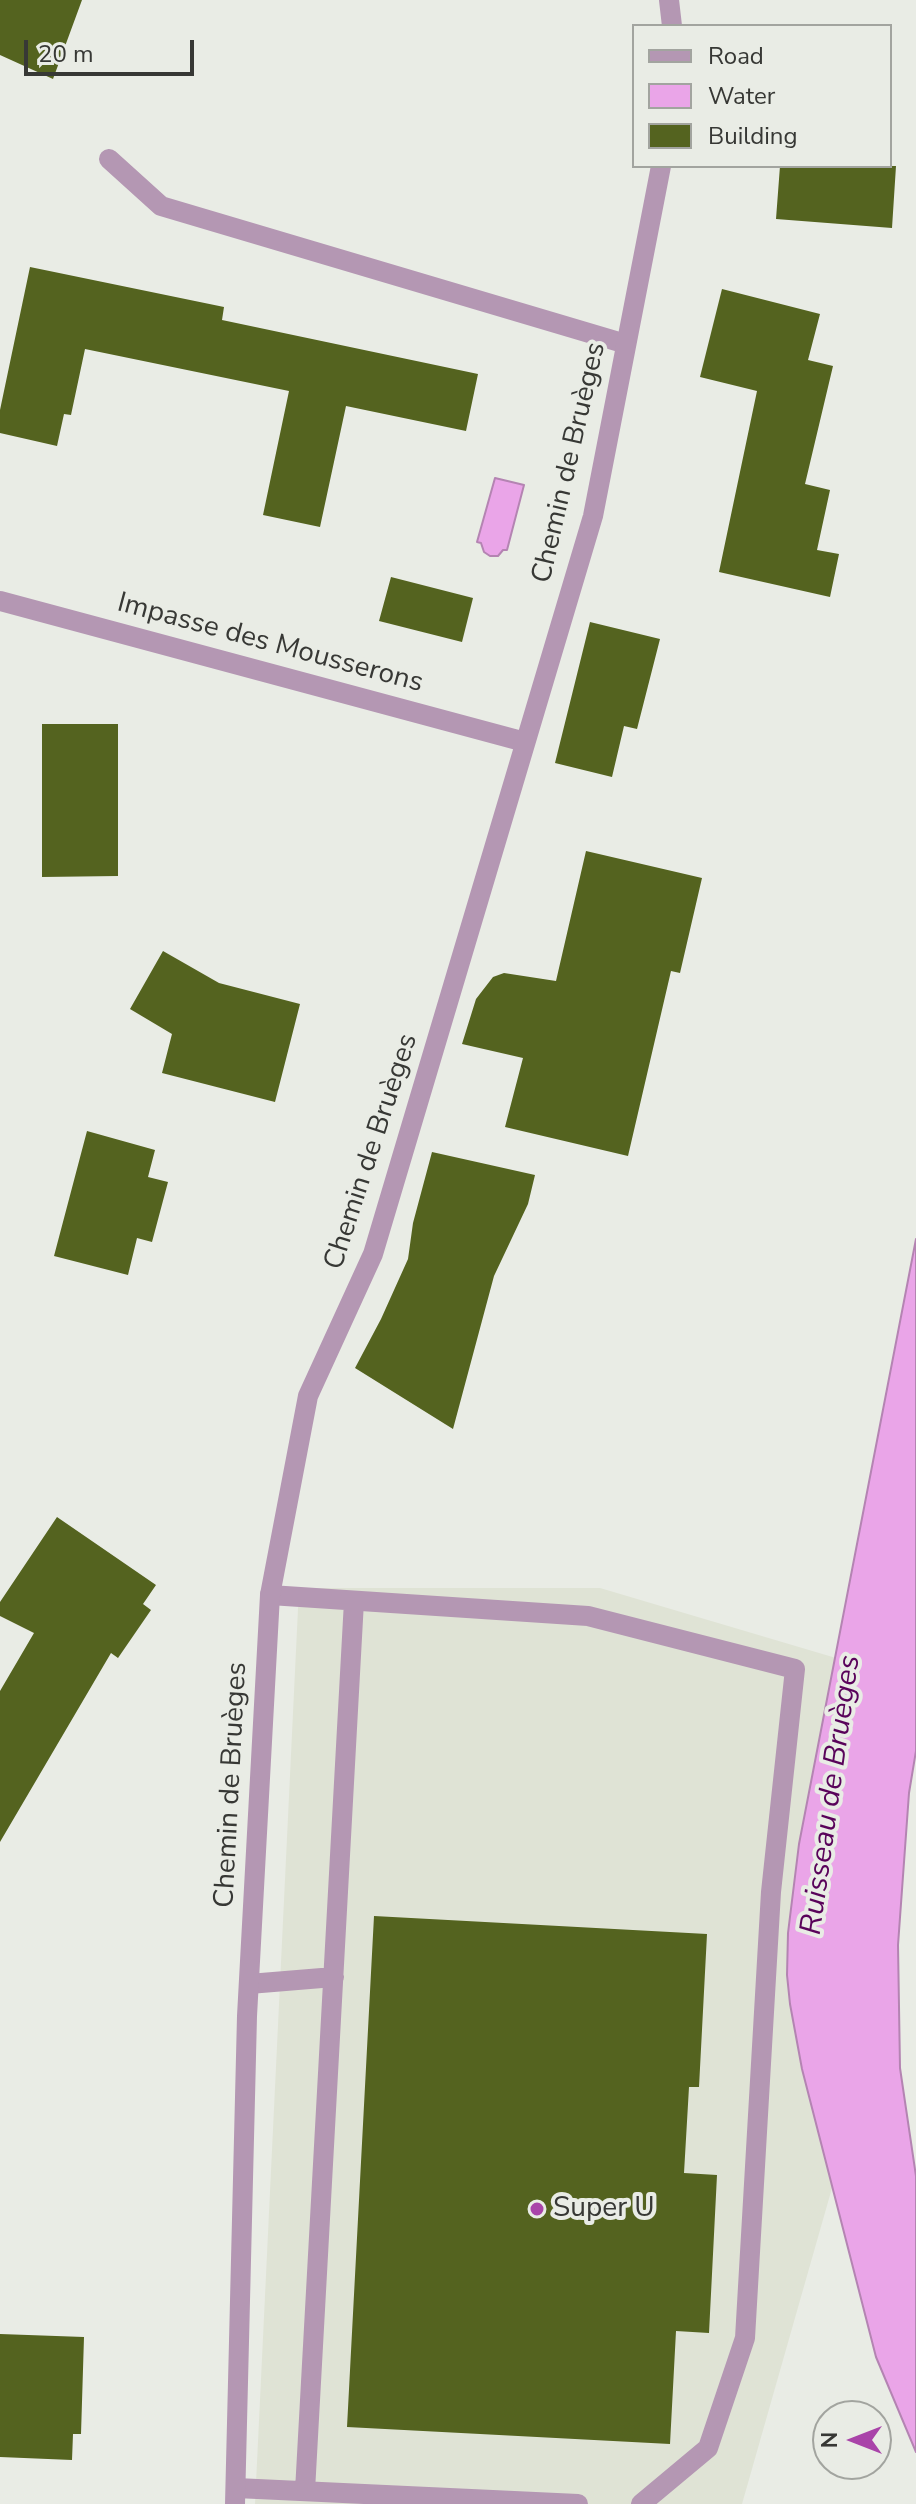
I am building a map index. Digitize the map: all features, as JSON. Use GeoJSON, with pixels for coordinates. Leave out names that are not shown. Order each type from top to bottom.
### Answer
{"type":"FeatureCollection","features":[{"type":"Feature","properties":{"kind":"street"},"geometry":{"type":"LineString","coordinates":[[669,0],[672,24]]}},
{"type":"Feature","properties":{"kind":"street"},"geometry":{"type":"LineString","coordinates":[[109,159],[161,206],[626,344]]}},
{"type":"Feature","properties":{"kind":"street","name":"Chemin de Bruèges"},"geometry":{"type":"LineString","coordinates":[[235,2496],[249,1984],[270,1595],[308,1396],[373,1254],[593,516],[661,168]]}},
{"type":"Feature","properties":{"kind":"street","name":"Impasse des Mousserons"},"geometry":{"type":"LineString","coordinates":[[0,601],[525,742]]}},
{"type":"Feature","properties":{"kind":"street"},"geometry":{"type":"LineString","coordinates":[[270,1595],[588,1616],[795,1669],[771,1892],[745,2338],[708,2448],[641,2504]]}},
{"type":"Feature","properties":{"kind":"street"},"geometry":{"type":"LineString","coordinates":[[305,2491],[354,1601]]}},
{"type":"Feature","properties":{"kind":"street"},"geometry":{"type":"LineString","coordinates":[[249,1984],[334,1977]]}},
{"type":"Feature","properties":{"kind":"street"},"geometry":{"type":"LineString","coordinates":[[235,2496],[305,2491],[578,2504]]}},
{"type":"Feature","properties":{"kind":"shaded area"},"geometry":{"type":"Polygon","coordinates":[[[299,1588],[600,1588],[836,1658],[799,1844],[788,1933],[787,1975],[802,2069],[832,2188],[742,2504],[255,2504],[299,1588]]]}},
{"type":"Feature","properties":{"kind":"water"},"geometry":{"type":"Polygon","coordinates":[[[495,478],[524,485],[507,550],[498,556],[490,556],[477,542],[495,478]]]}},
{"type":"Feature","properties":{"kind":"water","name":"Ruisseau de Bruèges"},"geometry":{"type":"Polygon","coordinates":[[[916,1239],[916,1751],[909,1793],[898,1945],[900,2068],[916,2176],[916,2452],[876,2357],[802,2069],[787,1975],[788,1933],[799,1844],[916,1239]]]}},
{"type":"Feature","properties":{"kind":"building"},"geometry":{"type":"Polygon","coordinates":[[[0,0],[82,0],[53,79],[0,55],[0,0]]]}},
{"type":"Feature","properties":{"kind":"building"},"geometry":{"type":"Polygon","coordinates":[[[896,166],[892,228],[776,219],[780,168],[896,166]]]}},
{"type":"Feature","properties":{"kind":"building"},"geometry":{"type":"Polygon","coordinates":[[[30,267],[224,307],[222,320],[478,374],[466,431],[346,406],[320,527],[263,515],[289,391],[85,349],[71,415],[64,414],[57,446],[0,433],[0,410],[30,267]]]}},
{"type":"Feature","properties":{"kind":"building"},"geometry":{"type":"Polygon","coordinates":[[[722,289],[820,314],[808,360],[833,366],[805,484],[830,490],[817,550],[839,554],[830,597],[719,572],[757,391],[700,377],[722,289]]]}},
{"type":"Feature","properties":{"kind":"building"},"geometry":{"type":"Polygon","coordinates":[[[391,577],[473,598],[462,642],[379,621],[391,577]]]}},
{"type":"Feature","properties":{"kind":"building"},"geometry":{"type":"Polygon","coordinates":[[[590,622],[660,639],[637,729],[624,726],[612,777],[555,763],[590,622]]]}},
{"type":"Feature","properties":{"kind":"building"},"geometry":{"type":"Polygon","coordinates":[[[42,724],[118,724],[118,876],[42,877],[42,724]]]}},
{"type":"Feature","properties":{"kind":"building"},"geometry":{"type":"Polygon","coordinates":[[[586,851],[702,878],[680,973],[671,971],[628,1156],[505,1127],[523,1058],[462,1044],[476,999],[493,977],[504,973],[556,981],[586,851]]]}},
{"type":"Feature","properties":{"kind":"building"},"geometry":{"type":"Polygon","coordinates":[[[163,951],[219,983],[300,1004],[275,1102],[162,1073],[172,1034],[130,1009],[163,951]]]}},
{"type":"Feature","properties":{"kind":"building"},"geometry":{"type":"Polygon","coordinates":[[[87,1131],[155,1150],[148,1177],[168,1182],[152,1242],[137,1238],[128,1275],[54,1256],[87,1131]]]}},
{"type":"Feature","properties":{"kind":"building"},"geometry":{"type":"Polygon","coordinates":[[[432,1152],[535,1175],[528,1204],[494,1276],[453,1429],[355,1368],[408,1259],[413,1223],[432,1152]]]}},
{"type":"Feature","properties":{"kind":"building"},"geometry":{"type":"Polygon","coordinates":[[[57,1517],[156,1585],[143,1604],[151,1610],[118,1658],[111,1653],[0,1842],[0,1691],[34,1633],[0,1616],[0,1602],[57,1517]]]}},
{"type":"Feature","properties":{"kind":"building","name":"Super U"},"geometry":{"type":"Polygon","coordinates":[[[374,1916],[707,1934],[699,2087],[689,2087],[684,2173],[717,2175],[709,2333],[676,2331],[670,2444],[347,2427],[374,1916]]]}},
{"type":"Feature","properties":{"kind":"building"},"geometry":{"type":"Polygon","coordinates":[[[0,2334],[84,2337],[81,2434],[73,2434],[72,2460],[0,2457],[0,2334]]]}},
{"type":"Feature","properties":{"kind":"place","name":"Super U"},"geometry":{"type":"Point","coordinates":[537,2209]}}]}
